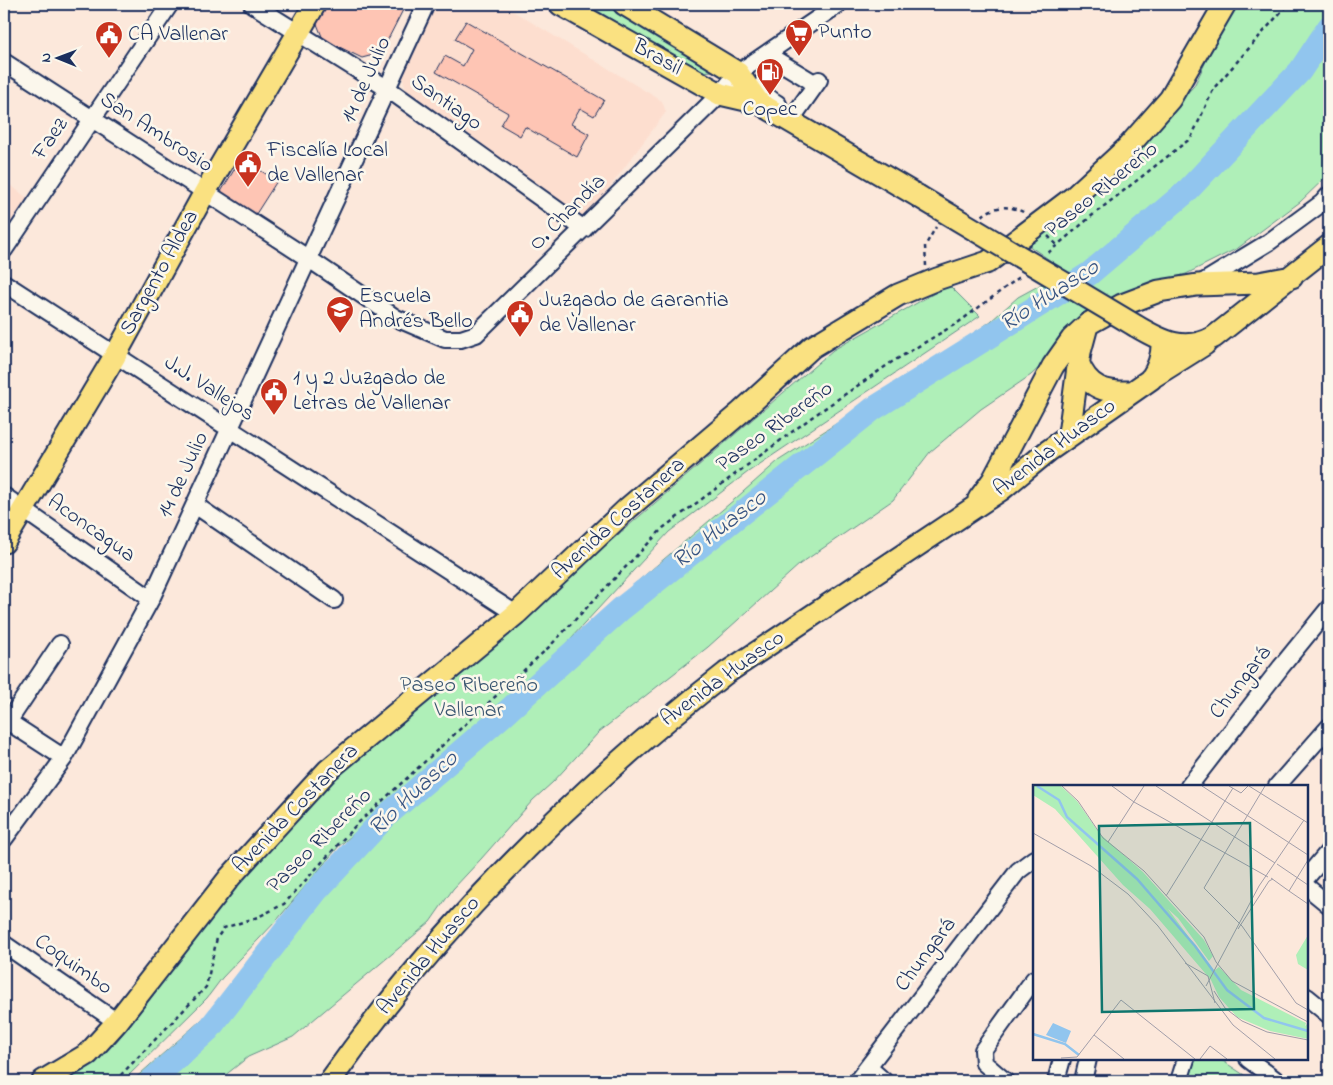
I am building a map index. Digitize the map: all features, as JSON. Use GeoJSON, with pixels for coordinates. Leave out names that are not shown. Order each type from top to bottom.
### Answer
{"type":"FeatureCollection","features":[{"type":"Feature","properties":{"kind":"main road","name":"Sargento Aldea"},"geometry":{"type":"LineString","coordinates":[[4,542],[115,356],[205,192],[315,4]]}},
{"type":"Feature","properties":{"kind":"main road","name":"Brasil"},"geometry":{"type":"LineString","coordinates":[[560,4],[720,94],[759,103],[792,118],[918,196],[1162,340]]}},
{"type":"Feature","properties":{"kind":"main road","name":"Brasil"},"geometry":{"type":"LineString","coordinates":[[624,4],[738,73],[759,103]]}},
{"type":"Feature","properties":{"kind":"main road","name":"Avenida Costanera"},"geometry":{"type":"LineString","coordinates":[[43,1081],[88,1054],[117,1022],[230,877],[328,770],[516,614],[628,508],[741,412],[812,347],[898,295],[937,279],[988,262],[1075,196],[1126,148],[1170,99],[1225,4]]}},
{"type":"Feature","properties":{"kind":"main road"},"geometry":{"type":"LineString","coordinates":[[1151,378],[1200,348],[1329,246]]}},
{"type":"Feature","properties":{"kind":"main road"},"geometry":{"type":"LineString","coordinates":[[971,509],[993,480],[1053,366],[1072,338],[1088,324],[1105,314],[1159,291],[1197,285],[1251,284],[1292,277]]}},
{"type":"Feature","properties":{"kind":"main road"},"geometry":{"type":"LineString","coordinates":[[1068,436],[1078,362],[1083,337],[1088,324]]}},
{"type":"Feature","properties":{"kind":"main road"},"geometry":{"type":"LineString","coordinates":[[1162,340],[1173,344],[1195,344],[1214,337]]}},
{"type":"Feature","properties":{"kind":"main road","name":"Avenida Huasco"},"geometry":{"type":"LineString","coordinates":[[330,1081],[383,1010],[453,925],[528,844],[604,772],[726,673],[1011,483],[1068,436],[1151,378],[1162,354],[1162,340]]}},
{"type":"Feature","properties":{"kind":"main road"},"geometry":{"type":"LineString","coordinates":[[1078,362],[1085,377],[1098,387],[1113,392],[1132,392]]}},
{"type":"Feature","properties":{"kind":"main road"},"geometry":{"type":"LineString","coordinates":[[1026,418],[1025,429],[1029,440],[1038,448],[1048,451]]}},
{"type":"Feature","properties":{"kind":"street","name":"Faez"},"geometry":{"type":"LineString","coordinates":[[4,250],[170,4]]}},
{"type":"Feature","properties":{"kind":"street","name":"Santiago"},"geometry":{"type":"LineString","coordinates":[[252,4],[388,89],[584,229]]}},
{"type":"Feature","properties":{"kind":"street","name":"14 de Julio"},"geometry":{"type":"LineString","coordinates":[[4,839],[64,758],[151,600],[426,4]]}},
{"type":"Feature","properties":{"kind":"street","name":"O. Chandía"},"geometry":{"type":"LineString","coordinates":[[309,259],[396,318],[445,338],[461,339],[476,334],[720,94],[738,73],[771,57],[838,4]]}},
{"type":"Feature","properties":{"kind":"street"},"geometry":{"type":"LineString","coordinates":[[771,57],[817,82],[792,118],[767,98],[764,93],[763,84],[771,57]]}},
{"type":"Feature","properties":{"kind":"street","name":"San Ambrosio"},"geometry":{"type":"LineString","coordinates":[[4,62],[309,259]]}},
{"type":"Feature","properties":{"kind":"street"},"geometry":{"type":"LineString","coordinates":[[1197,285],[1269,242],[1322,203],[1329,195]]}},
{"type":"Feature","properties":{"kind":"street","name":"J.J. Vallejos"},"geometry":{"type":"LineString","coordinates":[[4,283],[516,614]]}},
{"type":"Feature","properties":{"kind":"street","name":"Aconcagua"},"geometry":{"type":"LineString","coordinates":[[4,496],[151,600]]}},
{"type":"Feature","properties":{"kind":"street"},"geometry":{"type":"LineString","coordinates":[[195,505],[334,600]]}},
{"type":"Feature","properties":{"kind":"street","name":"Chungará"},"geometry":{"type":"LineString","coordinates":[[1190,785],[1327,614]]}},
{"type":"Feature","properties":{"kind":"street"},"geometry":{"type":"LineString","coordinates":[[60,644],[6,720],[64,758]]}},
{"type":"Feature","properties":{"kind":"street"},"geometry":{"type":"LineString","coordinates":[[1278,785],[1329,727]]}},
{"type":"Feature","properties":{"kind":"street"},"geometry":{"type":"LineString","coordinates":[[1308,876],[1329,851]]}},
{"type":"Feature","properties":{"kind":"street","name":"Chungará"},"geometry":{"type":"LineString","coordinates":[[857,1081],[1018,871],[1033,860]]}},
{"type":"Feature","properties":{"kind":"street"},"geometry":{"type":"LineString","coordinates":[[1308,887],[1329,905]]}},
{"type":"Feature","properties":{"kind":"street","name":"Coquimbo"},"geometry":{"type":"LineString","coordinates":[[4,944],[117,1022]]}},
{"type":"Feature","properties":{"kind":"street"},"geometry":{"type":"LineString","coordinates":[[1005,1081],[984,1063],[983,1050],[1033,980]]}},
{"type":"Feature","properties":{"kind":"street"},"geometry":{"type":"LineString","coordinates":[[1308,998],[1329,1015]]}},
{"type":"Feature","properties":{"kind":"street"},"geometry":{"type":"LineString","coordinates":[[1056,1081],[1062,1060]]}},
{"type":"Feature","properties":{"kind":"street"},"geometry":{"type":"LineString","coordinates":[[1083,1081],[1088,1060]]}},
{"type":"Feature","properties":{"kind":"street"},"geometry":{"type":"LineString","coordinates":[[1179,1081],[1186,1060]]}},
{"type":"Feature","properties":{"kind":"street"},"geometry":{"type":"LineString","coordinates":[[1249,1060],[1274,1080]]}},
{"type":"Feature","properties":{"kind":"street"},"geometry":{"type":"LineString","coordinates":[[868,1067],[884,1081]]}},
{"type":"Feature","properties":{"kind":"path","name":"Paseo Ribereño"},"geometry":{"type":"LineString","coordinates":[[1042,258],[1094,214],[1191,138],[1214,88],[1288,4]]}},
{"type":"Feature","properties":{"kind":"path","name":"Paseo Ribereño"},"geometry":{"type":"LineString","coordinates":[[114,1081],[206,987],[217,938],[224,928],[258,917],[284,904],[355,826],[549,647],[663,528],[820,412],[892,362],[959,322],[1027,271]]}},
{"type":"Feature","properties":{"kind":"shaded area"},"geometry":{"type":"Polygon","coordinates":[[[434,4],[501,4],[662,101],[666,112],[585,220],[408,97],[402,75],[434,4]]]}},
{"type":"Feature","properties":{"kind":"shaded area"},"geometry":{"type":"Polygon","coordinates":[[[4,180],[31,201],[4,240],[4,180]]]}},
{"type":"Feature","properties":{"kind":"green space"},"geometry":{"type":"Polygon","coordinates":[[[586,4],[614,4],[707,60],[713,71],[701,72],[586,4]]]}},
{"type":"Feature","properties":{"kind":"green space","name":"Paseo Ribereño Vallenar"},"geometry":{"type":"Polygon","coordinates":[[[1234,4],[1329,4],[1329,174],[1300,202],[1238,248],[1186,274],[1145,286],[1075,335],[1031,375],[981,409],[930,452],[893,500],[800,564],[708,647],[599,732],[553,782],[533,800],[453,889],[430,922],[293,1037],[248,1057],[218,1081],[132,1081],[233,992],[323,891],[367,837],[461,743],[371,816],[339,846],[277,920],[222,978],[207,998],[123,1081],[49,1081],[116,1042],[148,1002],[234,884],[335,778],[833,350],[949,285],[980,316],[748,472],[669,532],[517,694],[529,698],[607,626],[605,609],[778,461],[946,353],[991,321],[1018,297],[1051,279],[1054,263],[1025,243],[1105,179],[1194,86],[1234,4]]]}},
{"type":"Feature","properties":{"kind":"green space"},"geometry":{"type":"Polygon","coordinates":[[[1194,1060],[1222,1060],[1253,1081],[1188,1081],[1194,1060]]]}},
{"type":"Feature","properties":{"kind":"building"},"geometry":{"type":"Polygon","coordinates":[[[324,4],[406,4],[381,53],[362,58],[323,39],[315,19],[324,4]]]}},
{"type":"Feature","properties":{"kind":"building"},"geometry":{"type":"Polygon","coordinates":[[[466,21],[604,100],[594,116],[580,108],[571,124],[589,134],[577,157],[525,127],[520,136],[501,125],[508,113],[436,72],[445,56],[463,66],[472,49],[455,39],[466,21]]]}},
{"type":"Feature","properties":{"kind":"building","name":"Fiscalía Local de Vallenar"},"geometry":{"type":"Polygon","coordinates":[[[237,165],[252,173],[255,167],[277,181],[254,217],[219,195],[237,165]]]}},
{"type":"Feature","properties":{"kind":"waterway","name":"Río Huasco"},"geometry":{"type":"LineString","coordinates":[[151,1081],[209,1029],[317,890],[386,816],[501,717],[621,609],[873,409],[1089,274],[1187,191],[1300,71],[1329,27]]}},
{"type":"Feature","properties":{"kind":"place","name":"Punto"},"geometry":{"type":"Point","coordinates":[799,57]}},
{"type":"Feature","properties":{"kind":"place","name":"CA Vallenar"},"geometry":{"type":"Point","coordinates":[109,59]}},
{"type":"Feature","properties":{"kind":"place","name":"Copec"},"geometry":{"type":"Point","coordinates":[770,96]}},
{"type":"Feature","properties":{"kind":"place","name":"Fiscalía Local de Vallenar"},"geometry":{"type":"Point","coordinates":[248,188]}},
{"type":"Feature","properties":{"kind":"place","name":"Escuela Andrés Bello"},"geometry":{"type":"Point","coordinates":[340,334]}},
{"type":"Feature","properties":{"kind":"place","name":"Juzgado de Garantia de Vallenar"},"geometry":{"type":"Point","coordinates":[520,338]}},
{"type":"Feature","properties":{"kind":"place","name":"1 y 2 Juzgado de Letras de Vallenar"},"geometry":{"type":"Point","coordinates":[274,416]}}]}
